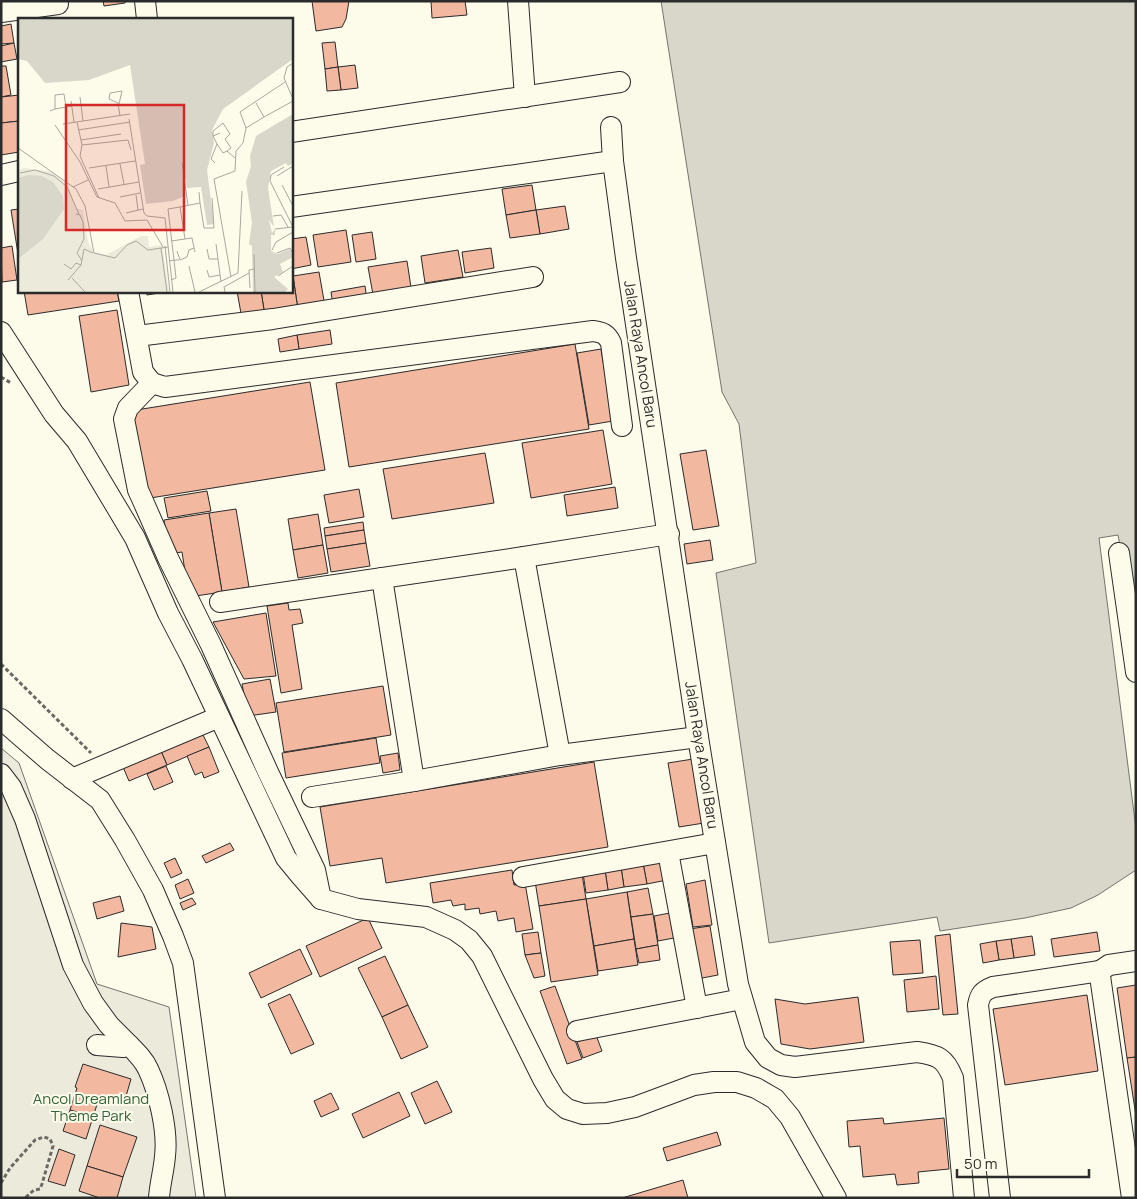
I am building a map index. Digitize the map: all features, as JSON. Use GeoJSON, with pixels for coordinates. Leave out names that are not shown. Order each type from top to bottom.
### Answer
{"type":"FeatureCollection","features":[{"type":"Feature","properties":{"kind":"lane"},"geometry":{"type":"LineString","coordinates":[[145,1],[147,18]]}},
{"type":"Feature","properties":{"kind":"lane"},"geometry":{"type":"LineString","coordinates":[[518,1],[525,97]]}},
{"type":"Feature","properties":{"kind":"lane"},"geometry":{"type":"LineString","coordinates":[[1,12],[58,8]]}},
{"type":"Feature","properties":{"kind":"lane"},"geometry":{"type":"LineString","coordinates":[[292,132],[620,82]]}},
{"type":"Feature","properties":{"kind":"lane","name":"Jalan Raya Ancol Baru"},"geometry":{"type":"LineString","coordinates":[[611,127],[613,161],[626,258],[698,737],[737,976],[755,1042],[768,1058],[781,1065],[795,1067],[917,1052],[933,1054],[948,1064],[953,1078],[964,1198]]}},
{"type":"Feature","properties":{"kind":"lane"},"geometry":{"type":"LineString","coordinates":[[292,207],[613,161]]}},
{"type":"Feature","properties":{"kind":"lane"},"geometry":{"type":"LineString","coordinates":[[1,175],[18,172]]}},
{"type":"Feature","properties":{"kind":"lane"},"geometry":{"type":"LineString","coordinates":[[137,336],[273,319],[533,277]]}},
{"type":"Feature","properties":{"kind":"lane"},"geometry":{"type":"LineString","coordinates":[[128,292],[143,372],[152,383],[165,387],[593,331],[602,332],[611,343],[622,426]]}},
{"type":"Feature","properties":{"kind":"lane"},"geometry":{"type":"LineString","coordinates":[[1,332],[54,414],[77,441],[135,538],[168,613],[286,858],[321,899],[358,909],[426,917],[455,930],[469,940],[482,956],[543,1079],[555,1099],[567,1109],[583,1114],[607,1113],[635,1107],[694,1085],[714,1082],[737,1082],[756,1088],[775,1099],[790,1117],[833,1193]]}},
{"type":"Feature","properties":{"kind":"lane"},"geometry":{"type":"LineString","coordinates":[[152,383],[128,408],[124,419],[138,490],[168,558],[211,645],[268,772],[315,870],[321,899]]}},
{"type":"Feature","properties":{"kind":"lane"},"geometry":{"type":"LineString","coordinates":[[220,602],[669,534]]}},
{"type":"Feature","properties":{"kind":"lane"},"geometry":{"type":"LineString","coordinates":[[1119,553],[1136,672]]}},
{"type":"Feature","properties":{"kind":"lane"},"geometry":{"type":"LineString","coordinates":[[524,557],[560,755]]}},
{"type":"Feature","properties":{"kind":"lane"},"geometry":{"type":"LineString","coordinates":[[382,578],[414,781]]}},
{"type":"Feature","properties":{"kind":"lane"},"geometry":{"type":"LineString","coordinates":[[72,779],[219,717]]}},
{"type":"Feature","properties":{"kind":"lane"},"geometry":{"type":"LineString","coordinates":[[1,719],[47,759],[100,800],[153,890],[174,936],[183,963],[215,1198]]}},
{"type":"Feature","properties":{"kind":"lane"},"geometry":{"type":"LineString","coordinates":[[312,797],[560,755],[698,737]]}},
{"type":"Feature","properties":{"kind":"lane"},"geometry":{"type":"LineString","coordinates":[[1,774],[12,787],[25,819],[73,965],[93,1003],[108,1025],[140,1055],[148,1069],[163,1120],[165,1155],[159,1198]]}},
{"type":"Feature","properties":{"kind":"lane"},"geometry":{"type":"LineString","coordinates":[[523,877],[715,843]]}},
{"type":"Feature","properties":{"kind":"lane"},"geometry":{"type":"LineString","coordinates":[[668,852],[697,1008]]}},
{"type":"Feature","properties":{"kind":"lane"},"geometry":{"type":"LineString","coordinates":[[1000,1198],[978,1004],[983,991],[993,987],[1100,971],[1109,964],[1136,961]]}},
{"type":"Feature","properties":{"kind":"lane"},"geometry":{"type":"LineString","coordinates":[[1100,971],[1100,984],[1132,1198]]}},
{"type":"Feature","properties":{"kind":"lane"},"geometry":{"type":"LineString","coordinates":[[577,1031],[742,999]]}},
{"type":"Feature","properties":{"kind":"lane"},"geometry":{"type":"LineString","coordinates":[[97,1045],[124,1047],[129,1045]]}},
{"type":"Feature","properties":{"kind":"path"},"geometry":{"type":"LineString","coordinates":[[1,664],[104,765]]}},
{"type":"Feature","properties":{"kind":"path"},"geometry":{"type":"LineString","coordinates":[[1,1183],[10,1168],[35,1140],[44,1137],[50,1139],[53,1146],[42,1184],[40,1188],[34,1190],[25,1198]]}},
{"type":"Feature","properties":{"kind":"green space","name":"Ancol Dreamland Theme Park"},"geometry":{"type":"Polygon","coordinates":[[[1,748],[19,763],[97,984],[169,1007],[196,1198],[1,1198],[1,748]]]}},
{"type":"Feature","properties":{"kind":"shaded area"},"geometry":{"type":"Polygon","coordinates":[[[661,1],[1136,1],[1136,634],[1118,535],[1099,538],[1136,829],[1136,870],[1098,895],[1071,908],[1025,918],[940,931],[937,917],[769,943],[716,573],[756,563],[739,424],[722,392],[661,1]]]}},
{"type":"Feature","properties":{"kind":"building"},"geometry":{"type":"Polygon","coordinates":[[[103,1],[125,1],[125,3],[104,6],[103,1]]]}},
{"type":"Feature","properties":{"kind":"building"},"geometry":{"type":"Polygon","coordinates":[[[312,1],[349,1],[346,19],[342,27],[316,31],[312,1]]]}},
{"type":"Feature","properties":{"kind":"building"},"geometry":{"type":"Polygon","coordinates":[[[431,1],[465,1],[467,15],[432,18],[431,1]]]}},
{"type":"Feature","properties":{"kind":"building"},"geometry":{"type":"Polygon","coordinates":[[[11,24],[14,43],[1,44],[1,26],[11,24]]]}},
{"type":"Feature","properties":{"kind":"building"},"geometry":{"type":"Polygon","coordinates":[[[335,42],[338,67],[325,69],[322,43],[335,42]]]}},
{"type":"Feature","properties":{"kind":"building"},"geometry":{"type":"Polygon","coordinates":[[[14,43],[17,59],[1,62],[1,46],[14,43]]]}},
{"type":"Feature","properties":{"kind":"building"},"geometry":{"type":"Polygon","coordinates":[[[355,65],[358,88],[341,90],[338,67],[355,65]]]}},
{"type":"Feature","properties":{"kind":"building"},"geometry":{"type":"Polygon","coordinates":[[[1,66],[6,66],[11,95],[1,97],[1,66]]]}},
{"type":"Feature","properties":{"kind":"building"},"geometry":{"type":"Polygon","coordinates":[[[338,67],[341,90],[327,91],[325,69],[338,67]]]}},
{"type":"Feature","properties":{"kind":"building"},"geometry":{"type":"Polygon","coordinates":[[[18,95],[18,121],[1,123],[1,97],[18,95]]]}},
{"type":"Feature","properties":{"kind":"building"},"geometry":{"type":"Polygon","coordinates":[[[18,121],[18,152],[1,155],[1,123],[18,121]]]}},
{"type":"Feature","properties":{"kind":"building"},"geometry":{"type":"Polygon","coordinates":[[[532,185],[536,210],[506,215],[502,189],[532,185]]]}},
{"type":"Feature","properties":{"kind":"building"},"geometry":{"type":"Polygon","coordinates":[[[565,206],[569,229],[540,234],[536,210],[565,206]]]}},
{"type":"Feature","properties":{"kind":"building"},"geometry":{"type":"Polygon","coordinates":[[[18,209],[18,254],[11,210],[18,209]]]}},
{"type":"Feature","properties":{"kind":"building"},"geometry":{"type":"Polygon","coordinates":[[[536,210],[540,234],[510,238],[506,215],[536,210]]]}},
{"type":"Feature","properties":{"kind":"building"},"geometry":{"type":"Polygon","coordinates":[[[346,230],[351,262],[318,267],[313,235],[346,230]]]}},
{"type":"Feature","properties":{"kind":"building"},"geometry":{"type":"Polygon","coordinates":[[[372,232],[376,259],[356,262],[352,235],[372,232]]]}},
{"type":"Feature","properties":{"kind":"building"},"geometry":{"type":"Polygon","coordinates":[[[306,237],[311,265],[292,269],[292,239],[306,237]]]}},
{"type":"Feature","properties":{"kind":"building"},"geometry":{"type":"Polygon","coordinates":[[[12,246],[17,280],[2,282],[1,248],[12,246]]]}},
{"type":"Feature","properties":{"kind":"building"},"geometry":{"type":"Polygon","coordinates":[[[491,248],[494,268],[465,273],[462,252],[491,248]]]}},
{"type":"Feature","properties":{"kind":"building"},"geometry":{"type":"Polygon","coordinates":[[[458,250],[463,277],[425,283],[421,256],[458,250]]]}},
{"type":"Feature","properties":{"kind":"building"},"geometry":{"type":"Polygon","coordinates":[[[407,261],[412,294],[374,300],[368,267],[407,261]]]}},
{"type":"Feature","properties":{"kind":"building"},"geometry":{"type":"Polygon","coordinates":[[[319,272],[325,306],[298,310],[293,276],[319,272]]]}},
{"type":"Feature","properties":{"kind":"building"},"geometry":{"type":"Polygon","coordinates":[[[293,276],[298,310],[265,316],[261,292],[292,292],[293,276]]]}},
{"type":"Feature","properties":{"kind":"building"},"geometry":{"type":"Polygon","coordinates":[[[365,286],[367,300],[333,305],[331,292],[365,286]]]}},
{"type":"Feature","properties":{"kind":"building"},"geometry":{"type":"Polygon","coordinates":[[[24,292],[117,292],[119,301],[28,315],[24,292]]]}},
{"type":"Feature","properties":{"kind":"building"},"geometry":{"type":"Polygon","coordinates":[[[146,292],[165,292],[147,295],[146,292]]]}},
{"type":"Feature","properties":{"kind":"building"},"geometry":{"type":"Polygon","coordinates":[[[237,292],[261,292],[265,316],[242,319],[237,292]]]}},
{"type":"Feature","properties":{"kind":"building"},"geometry":{"type":"Polygon","coordinates":[[[117,310],[129,385],[91,392],[79,316],[117,310]]]}},
{"type":"Feature","properties":{"kind":"building"},"geometry":{"type":"Polygon","coordinates":[[[330,330],[332,344],[299,349],[297,335],[330,330]]]}},
{"type":"Feature","properties":{"kind":"building"},"geometry":{"type":"Polygon","coordinates":[[[297,335],[299,349],[280,352],[278,339],[297,335]]]}},
{"type":"Feature","properties":{"kind":"building"},"geometry":{"type":"Polygon","coordinates":[[[575,344],[589,429],[349,467],[336,383],[575,344]]]}},
{"type":"Feature","properties":{"kind":"building"},"geometry":{"type":"Polygon","coordinates":[[[601,349],[613,421],[589,425],[577,353],[601,349]]]}},
{"type":"Feature","properties":{"kind":"building"},"geometry":{"type":"Polygon","coordinates":[[[310,382],[325,470],[144,499],[130,411],[310,382]]]}},
{"type":"Feature","properties":{"kind":"building"},"geometry":{"type":"Polygon","coordinates":[[[603,430],[612,484],[531,498],[522,443],[603,430]]]}},
{"type":"Feature","properties":{"kind":"building"},"geometry":{"type":"Polygon","coordinates":[[[706,450],[719,526],[693,530],[680,454],[706,450]]]}},
{"type":"Feature","properties":{"kind":"building"},"geometry":{"type":"Polygon","coordinates":[[[485,453],[494,503],[392,519],[383,469],[485,453]]]}},
{"type":"Feature","properties":{"kind":"building"},"geometry":{"type":"Polygon","coordinates":[[[615,487],[618,508],[567,516],[564,495],[615,487]]]}},
{"type":"Feature","properties":{"kind":"building"},"geometry":{"type":"Polygon","coordinates":[[[359,489],[364,517],[329,523],[324,495],[359,489]]]}},
{"type":"Feature","properties":{"kind":"building"},"geometry":{"type":"Polygon","coordinates":[[[207,491],[211,511],[168,518],[164,498],[207,491]]]}},
{"type":"Feature","properties":{"kind":"building"},"geometry":{"type":"Polygon","coordinates":[[[236,509],[249,587],[222,592],[209,513],[236,509]]]}},
{"type":"Feature","properties":{"kind":"building"},"geometry":{"type":"Polygon","coordinates":[[[209,513],[222,592],[189,597],[182,552],[169,554],[164,520],[209,513]]]}},
{"type":"Feature","properties":{"kind":"building"},"geometry":{"type":"Polygon","coordinates":[[[318,514],[323,545],[293,550],[288,519],[318,514]]]}},
{"type":"Feature","properties":{"kind":"building"},"geometry":{"type":"Polygon","coordinates":[[[363,522],[364,530],[325,536],[324,528],[363,522]]]}},
{"type":"Feature","properties":{"kind":"building"},"geometry":{"type":"Polygon","coordinates":[[[364,530],[366,543],[327,549],[325,536],[364,530]]]}},
{"type":"Feature","properties":{"kind":"building"},"geometry":{"type":"Polygon","coordinates":[[[710,540],[713,560],[687,564],[684,544],[710,540]]]}},
{"type":"Feature","properties":{"kind":"building"},"geometry":{"type":"Polygon","coordinates":[[[366,543],[370,566],[331,572],[327,549],[366,543]]]}},
{"type":"Feature","properties":{"kind":"building"},"geometry":{"type":"Polygon","coordinates":[[[323,545],[328,573],[298,578],[293,550],[323,545]]]}},
{"type":"Feature","properties":{"kind":"building"},"geometry":{"type":"Polygon","coordinates":[[[288,603],[289,610],[300,609],[303,623],[292,625],[302,689],[281,693],[267,606],[288,603]]]}},
{"type":"Feature","properties":{"kind":"building"},"geometry":{"type":"Polygon","coordinates":[[[266,613],[276,676],[244,679],[213,622],[266,613]]]}},
{"type":"Feature","properties":{"kind":"building"},"geometry":{"type":"Polygon","coordinates":[[[270,679],[276,712],[248,716],[242,684],[270,679]]]}},
{"type":"Feature","properties":{"kind":"building"},"geometry":{"type":"Polygon","coordinates":[[[383,686],[391,735],[284,752],[276,703],[383,686]]]}},
{"type":"Feature","properties":{"kind":"building"},"geometry":{"type":"Polygon","coordinates":[[[202,733],[209,747],[167,765],[161,751],[202,733]]]}},
{"type":"Feature","properties":{"kind":"building"},"geometry":{"type":"Polygon","coordinates":[[[376,738],[380,763],[286,778],[282,753],[376,738]]]}},
{"type":"Feature","properties":{"kind":"building"},"geometry":{"type":"Polygon","coordinates":[[[209,747],[219,772],[204,778],[202,772],[195,775],[187,756],[209,747]]]}},
{"type":"Feature","properties":{"kind":"building"},"geometry":{"type":"Polygon","coordinates":[[[161,751],[167,765],[129,781],[123,767],[161,751]]]}},
{"type":"Feature","properties":{"kind":"building"},"geometry":{"type":"Polygon","coordinates":[[[398,753],[400,770],[383,773],[380,756],[398,753]]]}},
{"type":"Feature","properties":{"kind":"building"},"geometry":{"type":"Polygon","coordinates":[[[693,759],[704,823],[679,827],[668,763],[693,759]]]}},
{"type":"Feature","properties":{"kind":"building"},"geometry":{"type":"Polygon","coordinates":[[[594,762],[608,847],[386,883],[382,858],[330,866],[320,807],[594,762]]]}},
{"type":"Feature","properties":{"kind":"building"},"geometry":{"type":"Polygon","coordinates":[[[166,766],[173,782],[154,790],[147,774],[166,766]]]}},
{"type":"Feature","properties":{"kind":"building"},"geometry":{"type":"Polygon","coordinates":[[[230,843],[234,850],[206,863],[202,856],[230,843]]]}},
{"type":"Feature","properties":{"kind":"building"},"geometry":{"type":"Polygon","coordinates":[[[175,858],[182,873],[171,878],[164,863],[175,858]]]}},
{"type":"Feature","properties":{"kind":"building"},"geometry":{"type":"Polygon","coordinates":[[[664,860],[667,880],[647,884],[643,863],[664,860]]]}},
{"type":"Feature","properties":{"kind":"building"},"geometry":{"type":"Polygon","coordinates":[[[643,863],[647,884],[624,887],[621,867],[643,863]]]}},
{"type":"Feature","properties":{"kind":"building"},"geometry":{"type":"Polygon","coordinates":[[[621,867],[624,887],[608,890],[605,870],[621,867]]]}},
{"type":"Feature","properties":{"kind":"building"},"geometry":{"type":"Polygon","coordinates":[[[512,870],[514,885],[525,883],[533,929],[516,932],[514,918],[498,921],[496,911],[480,914],[479,908],[465,910],[465,904],[453,906],[451,900],[433,903],[430,883],[512,870]]]}},
{"type":"Feature","properties":{"kind":"building"},"geometry":{"type":"Polygon","coordinates":[[[605,870],[608,890],[586,893],[583,873],[605,870]]]}},
{"type":"Feature","properties":{"kind":"building"},"geometry":{"type":"Polygon","coordinates":[[[582,874],[586,899],[539,906],[535,881],[582,874]]]}},
{"type":"Feature","properties":{"kind":"building"},"geometry":{"type":"Polygon","coordinates":[[[188,879],[194,893],[180,899],[175,885],[188,879]]]}},
{"type":"Feature","properties":{"kind":"building"},"geometry":{"type":"Polygon","coordinates":[[[705,880],[712,925],[693,927],[686,884],[705,880]]]}},
{"type":"Feature","properties":{"kind":"building"},"geometry":{"type":"Polygon","coordinates":[[[648,888],[653,914],[631,917],[627,892],[648,888]]]}},
{"type":"Feature","properties":{"kind":"building"},"geometry":{"type":"Polygon","coordinates":[[[627,892],[634,939],[594,946],[586,899],[627,892]]]}},
{"type":"Feature","properties":{"kind":"building"},"geometry":{"type":"Polygon","coordinates":[[[120,896],[124,911],[97,919],[93,903],[120,896]]]}},
{"type":"Feature","properties":{"kind":"building"},"geometry":{"type":"Polygon","coordinates":[[[192,898],[196,904],[183,910],[180,903],[192,898]]]}},
{"type":"Feature","properties":{"kind":"building"},"geometry":{"type":"Polygon","coordinates":[[[586,899],[598,975],[551,982],[539,906],[586,899]]]}},
{"type":"Feature","properties":{"kind":"building"},"geometry":{"type":"Polygon","coordinates":[[[670,913],[674,938],[658,941],[654,916],[670,913]]]}},
{"type":"Feature","properties":{"kind":"building"},"geometry":{"type":"Polygon","coordinates":[[[653,914],[658,945],[636,949],[631,917],[653,914]]]}},
{"type":"Feature","properties":{"kind":"building"},"geometry":{"type":"Polygon","coordinates":[[[368,918],[382,948],[320,977],[306,946],[368,918]]]}},
{"type":"Feature","properties":{"kind":"building"},"geometry":{"type":"Polygon","coordinates":[[[121,923],[152,927],[156,949],[118,957],[121,923]]]}},
{"type":"Feature","properties":{"kind":"building"},"geometry":{"type":"Polygon","coordinates":[[[710,926],[718,975],[697,979],[689,929],[710,926]]]}},
{"type":"Feature","properties":{"kind":"building"},"geometry":{"type":"Polygon","coordinates":[[[538,932],[541,953],[525,955],[522,934],[538,932]]]}},
{"type":"Feature","properties":{"kind":"building"},"geometry":{"type":"Polygon","coordinates":[[[1097,932],[1100,951],[1054,957],[1051,939],[1097,932]]]}},
{"type":"Feature","properties":{"kind":"building"},"geometry":{"type":"Polygon","coordinates":[[[950,934],[958,1014],[943,1015],[935,936],[950,934]]]}},
{"type":"Feature","properties":{"kind":"building"},"geometry":{"type":"Polygon","coordinates":[[[1032,936],[1035,955],[1014,958],[1011,939],[1032,936]]]}},
{"type":"Feature","properties":{"kind":"building"},"geometry":{"type":"Polygon","coordinates":[[[634,939],[638,965],[598,971],[594,946],[634,939]]]}},
{"type":"Feature","properties":{"kind":"building"},"geometry":{"type":"Polygon","coordinates":[[[1011,939],[1014,958],[999,960],[996,941],[1011,939]]]}},
{"type":"Feature","properties":{"kind":"building"},"geometry":{"type":"Polygon","coordinates":[[[920,940],[923,973],[893,975],[890,942],[920,940]]]}},
{"type":"Feature","properties":{"kind":"building"},"geometry":{"type":"Polygon","coordinates":[[[996,941],[999,960],[983,963],[980,944],[996,941]]]}},
{"type":"Feature","properties":{"kind":"building"},"geometry":{"type":"Polygon","coordinates":[[[658,945],[660,960],[639,963],[636,949],[658,945]]]}},
{"type":"Feature","properties":{"kind":"building"},"geometry":{"type":"Polygon","coordinates":[[[300,949],[312,974],[261,998],[249,973],[300,949]]]}},
{"type":"Feature","properties":{"kind":"building"},"geometry":{"type":"Polygon","coordinates":[[[541,953],[545,976],[534,978],[525,955],[541,953]]]}},
{"type":"Feature","properties":{"kind":"building"},"geometry":{"type":"Polygon","coordinates":[[[385,956],[408,1005],[382,1017],[358,968],[385,956]]]}},
{"type":"Feature","properties":{"kind":"building"},"geometry":{"type":"Polygon","coordinates":[[[936,976],[939,1009],[907,1012],[904,980],[936,976]]]}},
{"type":"Feature","properties":{"kind":"building"},"geometry":{"type":"Polygon","coordinates":[[[1136,985],[1136,1057],[1127,1058],[1117,988],[1136,985]]]}},
{"type":"Feature","properties":{"kind":"building"},"geometry":{"type":"Polygon","coordinates":[[[555,986],[582,1059],[567,1064],[540,991],[555,986]]]}},
{"type":"Feature","properties":{"kind":"building"},"geometry":{"type":"Polygon","coordinates":[[[290,994],[314,1044],[291,1054],[268,1004],[290,994]]]}},
{"type":"Feature","properties":{"kind":"building"},"geometry":{"type":"Polygon","coordinates":[[[1087,995],[1098,1071],[1005,1085],[993,1009],[1087,995]]]}},
{"type":"Feature","properties":{"kind":"building"},"geometry":{"type":"Polygon","coordinates":[[[858,997],[864,1042],[810,1049],[781,1044],[775,999],[805,1004],[858,997]]]}},
{"type":"Feature","properties":{"kind":"building"},"geometry":{"type":"Polygon","coordinates":[[[408,1005],[428,1047],[401,1059],[382,1017],[408,1005]]]}},
{"type":"Feature","properties":{"kind":"building"},"geometry":{"type":"Polygon","coordinates":[[[596,1035],[602,1051],[583,1058],[577,1042],[596,1035]]]}},
{"type":"Feature","properties":{"kind":"building"},"geometry":{"type":"Polygon","coordinates":[[[1136,1057],[1136,1116],[1127,1058],[1136,1057]]]}},
{"type":"Feature","properties":{"kind":"building"},"geometry":{"type":"Polygon","coordinates":[[[83,1064],[131,1079],[124,1103],[100,1095],[93,1117],[70,1110],[83,1064]]]}},
{"type":"Feature","properties":{"kind":"building"},"geometry":{"type":"Polygon","coordinates":[[[437,1081],[452,1112],[425,1124],[411,1093],[437,1081]]]}},
{"type":"Feature","properties":{"kind":"building"},"geometry":{"type":"Polygon","coordinates":[[[399,1092],[410,1116],[363,1138],[352,1114],[399,1092]]]}},
{"type":"Feature","properties":{"kind":"building"},"geometry":{"type":"Polygon","coordinates":[[[331,1093],[339,1109],[321,1117],[314,1101],[331,1093]]]}},
{"type":"Feature","properties":{"kind":"building"},"geometry":{"type":"Polygon","coordinates":[[[70,1110],[93,1117],[86,1139],[63,1131],[70,1110]]]}},
{"type":"Feature","properties":{"kind":"building"},"geometry":{"type":"Polygon","coordinates":[[[883,1118],[884,1124],[944,1118],[949,1169],[918,1172],[919,1183],[897,1185],[895,1174],[863,1177],[860,1146],[849,1147],[847,1121],[883,1118]]]}},
{"type":"Feature","properties":{"kind":"building"},"geometry":{"type":"Polygon","coordinates":[[[100,1125],[137,1137],[123,1177],[87,1166],[100,1125]]]}},
{"type":"Feature","properties":{"kind":"building"},"geometry":{"type":"Polygon","coordinates":[[[717,1132],[721,1145],[667,1161],[663,1148],[717,1132]]]}},
{"type":"Feature","properties":{"kind":"building"},"geometry":{"type":"Polygon","coordinates":[[[59,1149],[75,1155],[65,1186],[48,1181],[59,1149]]]}},
{"type":"Feature","properties":{"kind":"building"},"geometry":{"type":"Polygon","coordinates":[[[87,1166],[123,1177],[117,1198],[100,1198],[79,1191],[87,1166]]]}},
{"type":"Feature","properties":{"kind":"building"},"geometry":{"type":"Polygon","coordinates":[[[683,1180],[688,1198],[622,1198],[683,1180]]]}}]}
